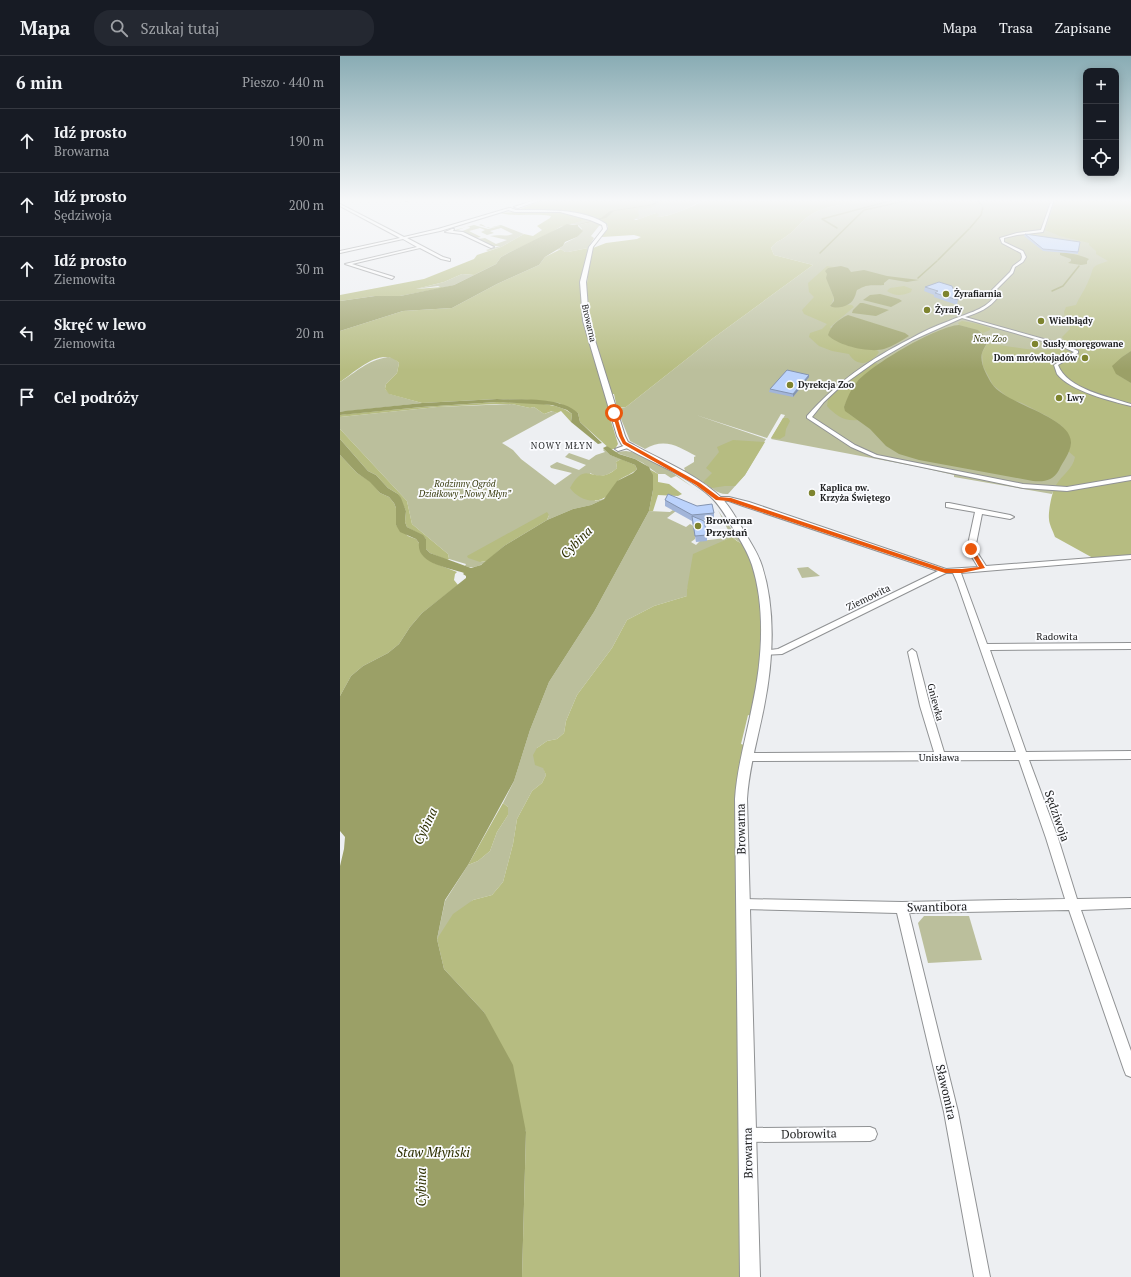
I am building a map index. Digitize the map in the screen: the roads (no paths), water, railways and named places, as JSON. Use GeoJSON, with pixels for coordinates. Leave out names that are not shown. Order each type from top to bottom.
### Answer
{"type":"FeatureCollection","features":[{"type":"Feature","properties":{"kind":"street"},"geometry":{"type":"LineString","coordinates":[[381,256],[347,264],[392,278]]}},
{"type":"Feature","properties":{"kind":"street"},"geometry":{"type":"LineString","coordinates":[[440,256],[449,260]]}},
{"type":"Feature","properties":{"kind":"street","name":"Browarna"},"geometry":{"type":"LineString","coordinates":[[589,256],[583,282],[584,308],[621,436],[629,446],[698,484],[717,499],[727,510],[756,565],[765,620],[765,653],[762,692],[742,780],[741,799],[750,1277]]}},
{"type":"Feature","properties":{"kind":"street"},"geometry":{"type":"LineString","coordinates":[[1024,256],[1022,261],[1014,267],[1012,272],[993,291],[996,298],[986,307],[924,333],[856,372],[834,389],[809,417],[852,446],[876,456],[1023,486],[1067,489],[1131,478]]}},
{"type":"Feature","properties":{"kind":"street"},"geometry":{"type":"LineString","coordinates":[[961,317],[1064,346],[1077,352],[1056,365],[1059,374],[1085,390],[1131,405]]}},
{"type":"Feature","properties":{"kind":"street"},"geometry":{"type":"LineString","coordinates":[[618,449],[629,446]]}},
{"type":"Feature","properties":{"kind":"street"},"geometry":{"type":"LineString","coordinates":[[717,499],[729,499],[950,571]]}},
{"type":"Feature","properties":{"kind":"street"},"geometry":{"type":"LineString","coordinates":[[949,505],[1010,517]]}},
{"type":"Feature","properties":{"kind":"street"},"geometry":{"type":"LineString","coordinates":[[979,512],[971,549],[983,568]]}},
{"type":"Feature","properties":{"kind":"street","name":"Ziemowita"},"geometry":{"type":"LineString","coordinates":[[765,653],[779,652],[950,571],[1131,557]]}},
{"type":"Feature","properties":{"kind":"street","name":"Sędziwoja"},"geometry":{"type":"LineString","coordinates":[[950,571],[961,582],[1052,838],[1073,905],[1131,1070]]}},
{"type":"Feature","properties":{"kind":"street","name":"Radowita"},"geometry":{"type":"LineString","coordinates":[[984,647],[1131,646]]}},
{"type":"Feature","properties":{"kind":"street","name":"Gniewka"},"geometry":{"type":"LineString","coordinates":[[912,652],[925,706],[941,757]]}},
{"type":"Feature","properties":{"kind":"street","name":"Unisława"},"geometry":{"type":"LineString","coordinates":[[747,757],[1131,755]]}},
{"type":"Feature","properties":{"kind":"street","name":"Swantibora"},"geometry":{"type":"LineString","coordinates":[[742,904],[902,908],[1131,903]]}},
{"type":"Feature","properties":{"kind":"street","name":"Sławomira"},"geometry":{"type":"LineString","coordinates":[[902,908],[951,1112],[982,1277]]}},
{"type":"Feature","properties":{"kind":"street","name":"Dobrowita"},"geometry":{"type":"LineString","coordinates":[[748,1135],[870,1134]]}},
{"type":"Feature","properties":{"kind":"water"},"geometry":{"type":"Polygon","coordinates":[[[547,256],[539,265],[497,284],[452,308],[403,311],[340,331],[340,301],[375,296],[400,296],[454,285],[496,264],[501,257],[547,256]]]}},
{"type":"Feature","properties":{"kind":"water"},"geometry":{"type":"Polygon","coordinates":[[[1063,256],[1082,256],[1089,259],[1087,264],[1081,265],[1068,263],[1071,259],[1063,256]]]}},
{"type":"Feature","properties":{"kind":"water"},"geometry":{"type":"Polygon","coordinates":[[[841,266],[848,268],[851,272],[864,270],[887,276],[919,280],[907,282],[889,279],[884,283],[884,285],[864,286],[857,290],[853,299],[848,305],[837,308],[830,306],[834,301],[834,298],[826,278],[827,274],[825,271],[828,268],[841,266]]]}},
{"type":"Feature","properties":{"kind":"water"},"geometry":{"type":"Polygon","coordinates":[[[880,294],[902,301],[891,307],[863,300],[870,295],[880,294]]]}},
{"type":"Feature","properties":{"kind":"water"},"geometry":{"type":"Polygon","coordinates":[[[860,303],[889,310],[876,316],[852,313],[860,303]]]}},
{"type":"Feature","properties":{"kind":"water"},"geometry":{"type":"Polygon","coordinates":[[[848,315],[905,333],[909,336],[884,349],[871,350],[854,348],[833,339],[828,335],[831,328],[836,323],[848,315]]]}},
{"type":"Feature","properties":{"kind":"water"},"geometry":{"type":"Polygon","coordinates":[[[959,325],[978,330],[988,339],[981,357],[984,369],[990,381],[999,391],[1050,418],[1061,425],[1068,434],[1071,443],[1069,451],[1057,474],[1051,479],[1044,481],[1033,481],[919,460],[899,454],[886,446],[870,429],[845,411],[844,407],[848,397],[857,382],[864,375],[890,357],[921,339],[949,327],[959,325]]]}},
{"type":"Feature","properties":{"kind":"water"},"geometry":{"type":"Polygon","coordinates":[[[1131,351],[1131,383],[1116,374],[1112,366],[1131,351]]]}},
{"type":"Feature","properties":{"kind":"water"},"geometry":{"type":"Polygon","coordinates":[[[528,399],[551,401],[561,404],[578,413],[580,422],[602,443],[598,444],[571,422],[572,414],[567,410],[552,405],[497,402],[422,407],[340,415],[340,412],[345,411],[422,403],[528,399]]]}},
{"type":"Feature","properties":{"kind":"water","name":"Staw Młyński"},"geometry":{"type":"Polygon","coordinates":[[[340,439],[368,471],[376,475],[388,488],[398,494],[406,511],[405,522],[407,527],[423,535],[426,539],[426,549],[430,553],[471,568],[481,565],[504,546],[547,520],[573,509],[591,505],[604,499],[617,481],[633,473],[637,469],[635,465],[610,455],[603,448],[607,446],[619,454],[635,459],[649,467],[653,475],[653,490],[649,511],[594,612],[549,682],[530,730],[514,781],[468,865],[445,900],[437,939],[444,969],[484,1012],[513,1065],[526,1132],[522,1277],[340,1277],[340,866],[345,837],[340,831],[340,696],[351,676],[363,666],[388,653],[399,644],[410,627],[422,613],[466,578],[466,576],[463,574],[464,573],[443,567],[428,560],[419,550],[419,543],[416,539],[400,532],[396,525],[396,508],[394,503],[389,497],[380,493],[370,482],[357,473],[340,455],[340,439]]]}},
{"type":"Feature","properties":{"kind":"waterway"},"geometry":{"type":"LineString","coordinates":[[938,260],[942,256]]}},
{"type":"Feature","properties":{"kind":"waterway"},"geometry":{"type":"LineString","coordinates":[[918,278],[937,261]]}},
{"type":"Feature","properties":{"kind":"waterway"},"geometry":{"type":"LineString","coordinates":[[1052,291],[1063,286],[1079,266]]}},
{"type":"Feature","properties":{"kind":"place","name":"Żyrafiarnia"},"geometry":{"type":"Point","coordinates":[946,294]}},
{"type":"Feature","properties":{"kind":"place","name":"Żyrafy"},"geometry":{"type":"Point","coordinates":[927,310]}},
{"type":"Feature","properties":{"kind":"place","name":"Wielbłądy"},"geometry":{"type":"Point","coordinates":[1041,321]}},
{"type":"Feature","properties":{"kind":"place","name":"Susły moręgowane"},"geometry":{"type":"Point","coordinates":[1035,344]}},
{"type":"Feature","properties":{"kind":"place","name":"Dom mrówkojadów"},"geometry":{"type":"Point","coordinates":[1085,358]}},
{"type":"Feature","properties":{"kind":"place","name":"Dyrekcja Zoo"},"geometry":{"type":"Point","coordinates":[790,385]}},
{"type":"Feature","properties":{"kind":"place","name":"Lwy"},"geometry":{"type":"Point","coordinates":[1059,398]}},
{"type":"Feature","properties":{"kind":"place","name":"Kaplica pw. Krzyża Świętego"},"geometry":{"type":"Point","coordinates":[812,493]}},
{"type":"Feature","properties":{"kind":"place","name":"Browarna Przystań"},"geometry":{"type":"Point","coordinates":[698,526]}},
{"type":"Feature","properties":{"kind":"district","name":"NOWY MŁYN"},"geometry":{"type":"Point","coordinates":[562,446]}},
{"type":"Feature","properties":{"kind":"park label","name":"New Zoo"},"geometry":{"type":"Point","coordinates":[990,339]}},
{"type":"Feature","properties":{"kind":"park label","name":"Rodzinny Ogród Działkowy „Nowy Młyn”"},"geometry":{"type":"Point","coordinates":[465,490]}},
{"type":"Feature","properties":{"kind":"water label","name":"Cybina"},"geometry":{"type":"Point","coordinates":[576,542]}},
{"type":"Feature","properties":{"kind":"water label","name":"Cybina"},"geometry":{"type":"Point","coordinates":[425,826]}},
{"type":"Feature","properties":{"kind":"water label","name":"Cybina"},"geometry":{"type":"Point","coordinates":[421,1187]}}]}
